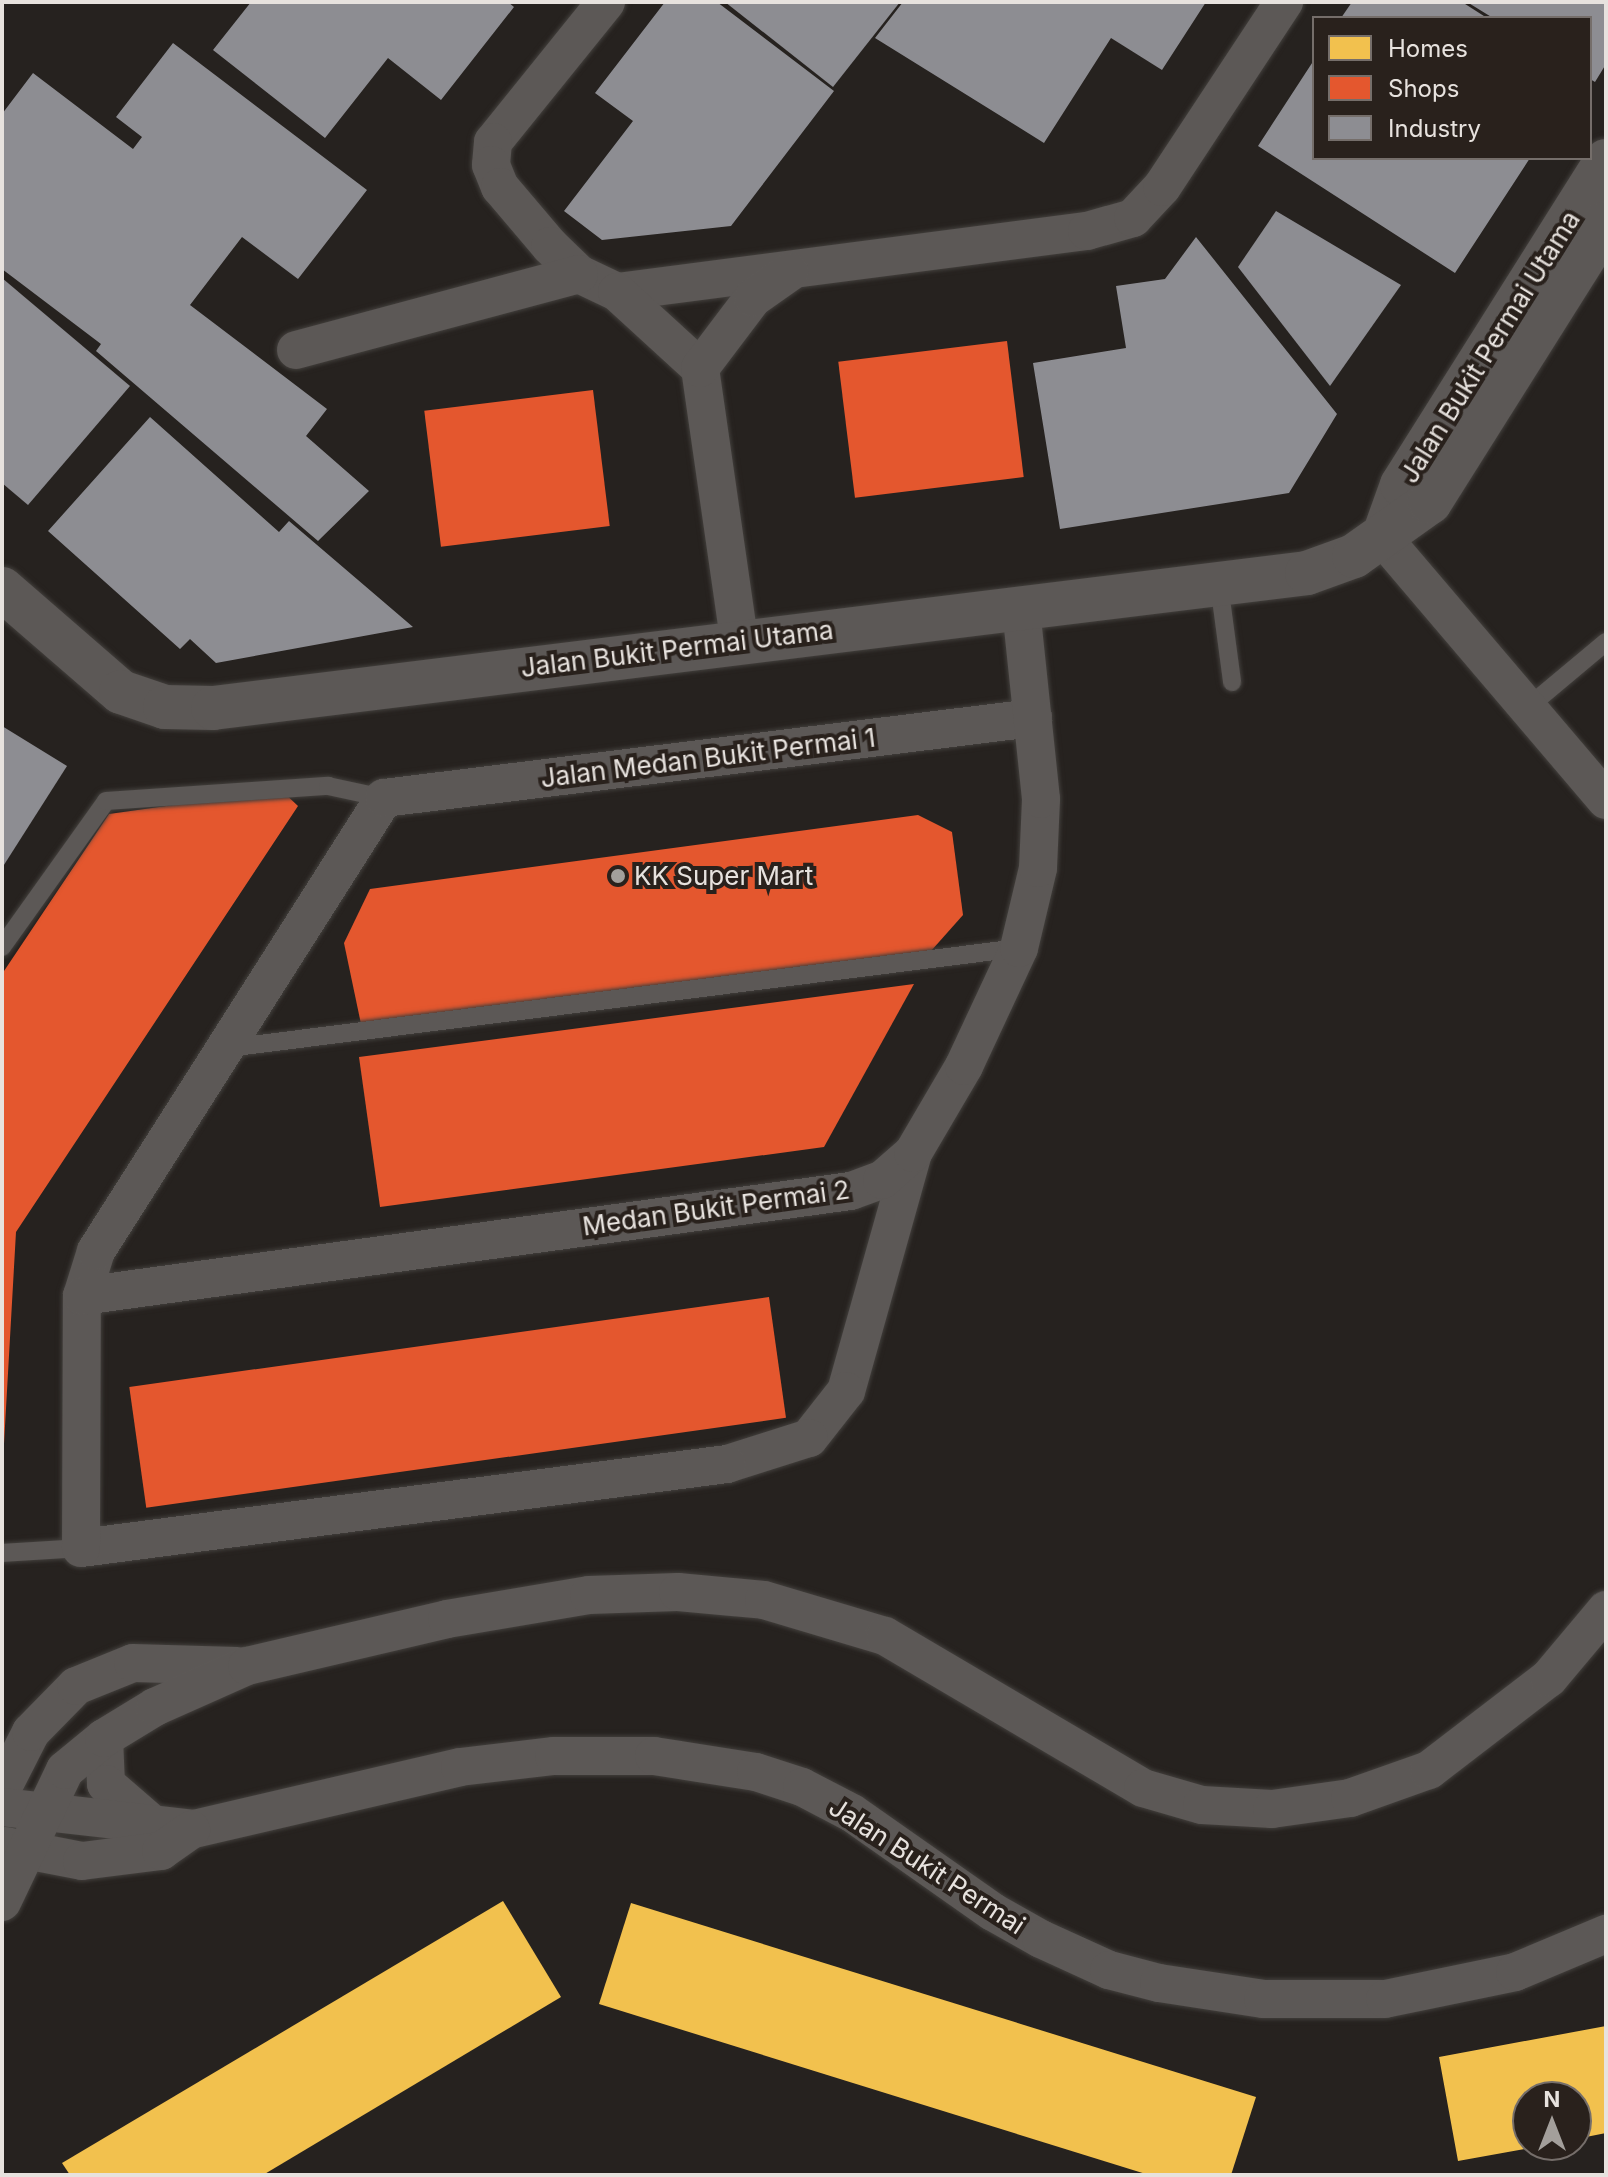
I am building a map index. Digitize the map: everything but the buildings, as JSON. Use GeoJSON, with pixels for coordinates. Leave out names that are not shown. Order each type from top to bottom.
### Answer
{"type":"FeatureCollection","features":[{"type":"Feature","properties":{"kind":"street"},"geometry":{"type":"LineString","coordinates":[[606,2],[493,142],[491,165],[500,187],[579,274],[617,292],[700,368],[739,640]]}},
{"type":"Feature","properties":{"kind":"street"},"geometry":{"type":"LineString","coordinates":[[617,292],[1087,231],[1133,218],[1162,187],[1284,2]]}},
{"type":"Feature","properties":{"kind":"street","name":"Jalan Bukit Permai Utama"},"geometry":{"type":"LineString","coordinates":[[1383,538],[1402,485],[1606,161]]}},
{"type":"Feature","properties":{"kind":"street","name":"Jalan Bukit Permai Utama"},"geometry":{"type":"LineString","coordinates":[[2,589],[121,692],[165,707],[213,708],[739,640],[1307,573],[1354,556],[1430,502],[1606,223]]}},
{"type":"Feature","properties":{"kind":"street"},"geometry":{"type":"LineString","coordinates":[[700,368],[753,298],[791,271]]}},
{"type":"Feature","properties":{"kind":"street"},"geometry":{"type":"LineString","coordinates":[[296,350],[579,274]]}},
{"type":"Feature","properties":{"kind":"street"},"geometry":{"type":"LineString","coordinates":[[1383,538],[1606,800]]}},
{"type":"Feature","properties":{"kind":"street","name":"Medan Bukit Permai 2"},"geometry":{"type":"LineString","coordinates":[[82,1296],[851,1191],[882,1180],[913,1153],[964,1066],[1019,948],[1038,868],[1041,799],[1021,608]]}},
{"type":"Feature","properties":{"kind":"street","name":"Jalan Medan Bukit Permai 1"},"geometry":{"type":"LineString","coordinates":[[384,798],[1033,718]]}},
{"type":"Feature","properties":{"kind":"street"},"geometry":{"type":"LineString","coordinates":[[384,798],[96,1251],[82,1296],[81,1548],[727,1464],[809,1438],[846,1391],[913,1153]]}},
{"type":"Feature","properties":{"kind":"street"},"geometry":{"type":"LineString","coordinates":[[2,1902],[14,1848],[44,1813],[65,1770],[104,1738],[155,1707],[247,1666],[447,1619],[589,1595],[678,1592],[764,1600],[885,1636],[1143,1788],[1202,1805],[1272,1809],[1350,1798],[1429,1770],[1549,1678],[1606,1610]]}},
{"type":"Feature","properties":{"kind":"street"},"geometry":{"type":"LineString","coordinates":[[2,1789],[31,1732],[76,1686],[101,1673],[133,1663],[247,1666]]}},
{"type":"Feature","properties":{"kind":"street"},"geometry":{"type":"LineString","coordinates":[[104,1738],[106,1784],[176,1828]]}},
{"type":"Feature","properties":{"kind":"street","name":"Jalan Bukit Permai"},"geometry":{"type":"LineString","coordinates":[[2,1807],[176,1828],[460,1767],[554,1756],[654,1756],[756,1772],[802,1787],[852,1813],[993,1912],[1041,1939],[1109,1970],[1159,1983],[1263,1999],[1385,1999],[1515,1972],[1606,1934]]}},
{"type":"Feature","properties":{"kind":"street","name":"Jalan Bukit Permai"},"geometry":{"type":"LineString","coordinates":[[14,1848],[82,1861],[131,1856],[161,1851],[176,1828]]}},
{"type":"Feature","properties":{"kind":"lane"},"geometry":{"type":"LineString","coordinates":[[1219,584],[1232,682]]}},
{"type":"Feature","properties":{"kind":"lane"},"geometry":{"type":"LineString","coordinates":[[1527,708],[1606,642]]}},
{"type":"Feature","properties":{"kind":"lane"},"geometry":{"type":"LineString","coordinates":[[2,947],[106,801],[328,786],[384,798]]}},
{"type":"Feature","properties":{"kind":"lane"},"geometry":{"type":"LineString","coordinates":[[225,1048],[1019,948]]}},
{"type":"Feature","properties":{"kind":"lane"},"geometry":{"type":"LineString","coordinates":[[2,1553],[81,1548]]}},
{"type":"Feature","properties":{"kind":"place","name":"KK Super Mart"},"geometry":{"type":"Point","coordinates":[618,876]}}]}
